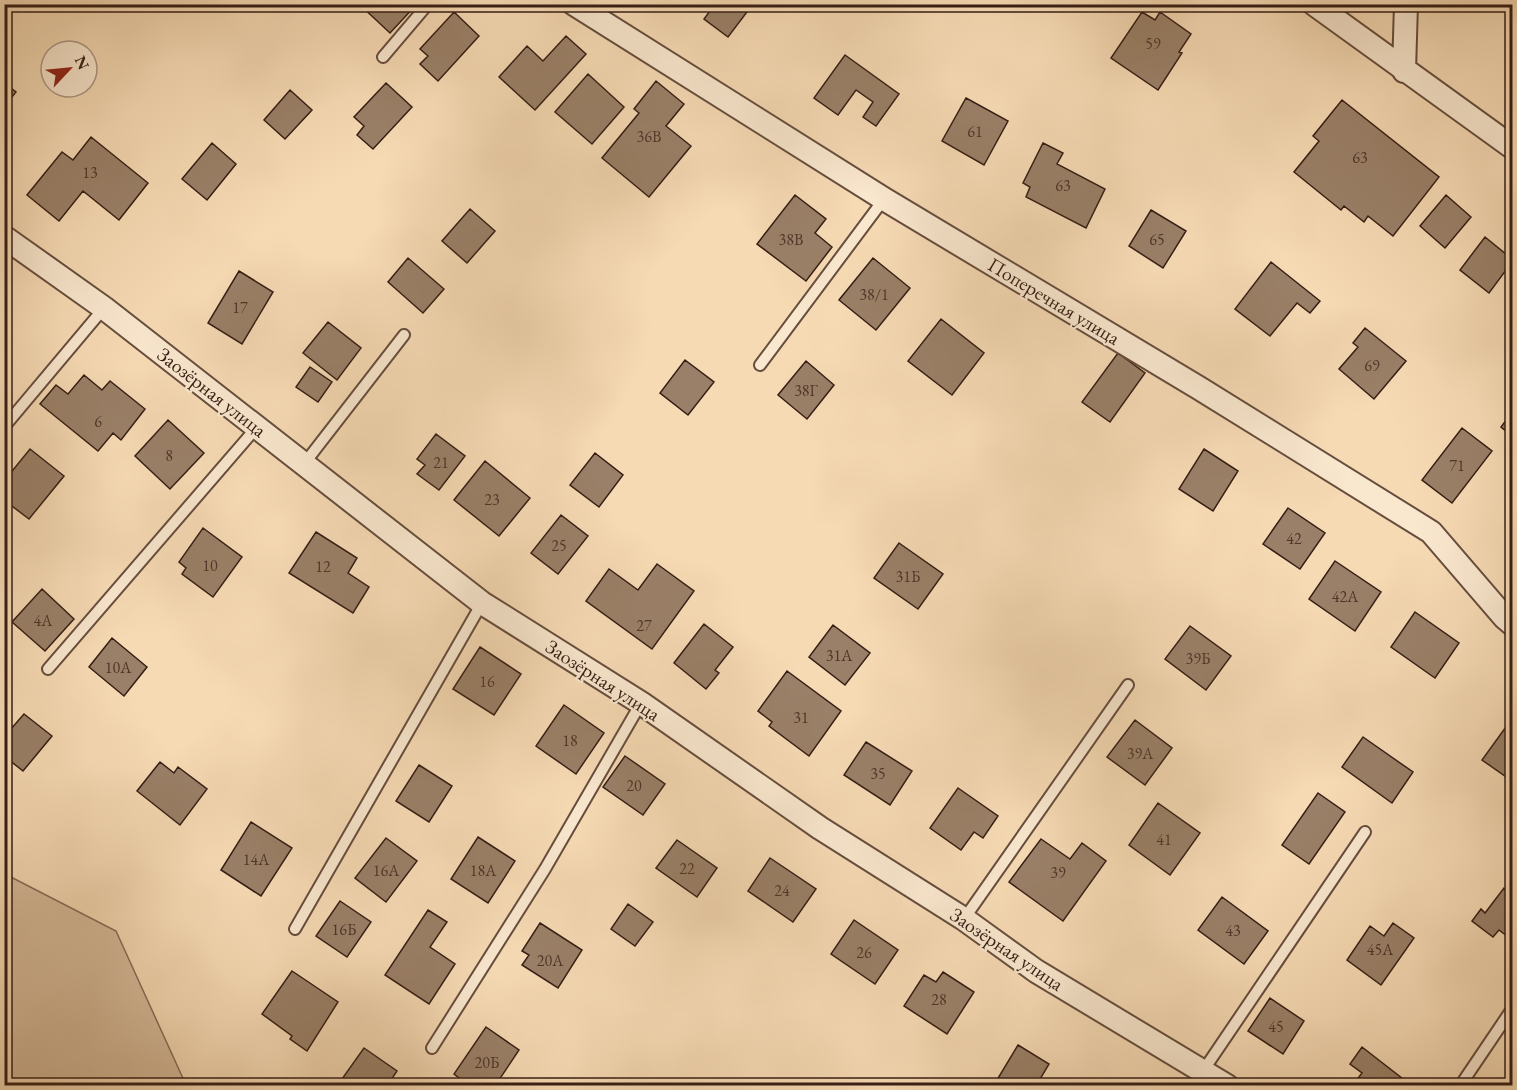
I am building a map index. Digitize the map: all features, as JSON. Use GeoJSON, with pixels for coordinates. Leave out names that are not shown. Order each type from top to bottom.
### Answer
{"type":"FeatureCollection","features":[{"type":"Feature","properties":{"kind":"street","name":"Поперечная улица"},"geometry":{"type":"LineString","coordinates":[[574,4],[884,199],[1199,387],[1431,532],[1512,624]]}},
{"type":"Feature","properties":{"kind":"street"},"geometry":{"type":"LineString","coordinates":[[1314,4],[1512,147]]}},
{"type":"Feature","properties":{"kind":"street"},"geometry":{"type":"LineString","coordinates":[[1404,70],[1406,4]]}},
{"type":"Feature","properties":{"kind":"street","name":"Заозёрная улица"},"geometry":{"type":"LineString","coordinates":[[4,237],[104,308],[482,603],[641,703],[820,828],[964,919],[1036,971],[1227,1086]]}},
{"type":"Feature","properties":{"kind":"lane"},"geometry":{"type":"LineString","coordinates":[[383,57],[428,4]]}},
{"type":"Feature","properties":{"kind":"lane"},"geometry":{"type":"LineString","coordinates":[[760,365],[884,199]]}},
{"type":"Feature","properties":{"kind":"lane"},"geometry":{"type":"LineString","coordinates":[[4,427],[104,308]]}},
{"type":"Feature","properties":{"kind":"lane"},"geometry":{"type":"LineString","coordinates":[[304,465],[404,335]]}},
{"type":"Feature","properties":{"kind":"lane"},"geometry":{"type":"LineString","coordinates":[[48,669],[257,427]]}},
{"type":"Feature","properties":{"kind":"lane"},"geometry":{"type":"LineString","coordinates":[[295,929],[482,603]]}},
{"type":"Feature","properties":{"kind":"lane"},"geometry":{"type":"LineString","coordinates":[[964,919],[1128,685]]}},
{"type":"Feature","properties":{"kind":"lane"},"geometry":{"type":"LineString","coordinates":[[432,1048],[545,869],[641,703]]}},
{"type":"Feature","properties":{"kind":"lane"},"geometry":{"type":"LineString","coordinates":[[1203,1071],[1365,832]]}},
{"type":"Feature","properties":{"kind":"lane"},"geometry":{"type":"LineString","coordinates":[[1460,1086],[1512,1009]]}},
{"type":"Feature","properties":{"kind":"shaded area"},"geometry":{"type":"Polygon","coordinates":[[[5,874],[116,931],[186,1085],[5,1085],[5,874]]]}},
{"type":"Feature","properties":{"kind":"building"},"geometry":{"type":"Polygon","coordinates":[[[359,4],[417,4],[390,33],[359,4]]]}},
{"type":"Feature","properties":{"kind":"building"},"geometry":{"type":"Polygon","coordinates":[[[715,4],[753,4],[728,37],[704,19],[715,4]]]}},
{"type":"Feature","properties":{"kind":"building"},"geometry":{"type":"Polygon","coordinates":[[[454,12],[479,36],[438,81],[420,64],[428,56],[420,49],[454,12]]]}},
{"type":"Feature","properties":{"kind":"building"},"geometry":{"type":"Polygon","coordinates":[[[1142,12],[1155,20],[1160,12],[1191,34],[1179,52],[1182,53],[1158,90],[1111,58],[1142,12]]]}},
{"type":"Feature","properties":{"kind":"building"},"geometry":{"type":"Polygon","coordinates":[[[566,36],[586,54],[535,110],[499,77],[527,46],[543,61],[566,36]]]}},
{"type":"Feature","properties":{"kind":"building"},"geometry":{"type":"Polygon","coordinates":[[[845,55],[899,94],[876,126],[863,117],[873,102],[856,90],[838,115],[814,98],[845,55]]]}},
{"type":"Feature","properties":{"kind":"building"},"geometry":{"type":"Polygon","coordinates":[[[588,74],[624,107],[592,144],[555,112],[588,74]]]}},
{"type":"Feature","properties":{"kind":"building"},"geometry":{"type":"Polygon","coordinates":[[[656,81],[684,104],[666,126],[691,146],[649,197],[602,158],[639,113],[634,109],[656,81]]]}},
{"type":"Feature","properties":{"kind":"building"},"geometry":{"type":"Polygon","coordinates":[[[4,83],[16,92],[4,107],[4,83]]]}},
{"type":"Feature","properties":{"kind":"building"},"geometry":{"type":"Polygon","coordinates":[[[386,83],[412,107],[373,149],[357,135],[364,126],[354,117],[386,83]]]}},
{"type":"Feature","properties":{"kind":"building"},"geometry":{"type":"Polygon","coordinates":[[[290,90],[312,110],[285,139],[264,120],[290,90]]]}},
{"type":"Feature","properties":{"kind":"building"},"geometry":{"type":"Polygon","coordinates":[[[966,98],[1008,121],[984,165],[942,141],[966,98]]]}},
{"type":"Feature","properties":{"kind":"building"},"geometry":{"type":"Polygon","coordinates":[[[1342,100],[1439,177],[1393,236],[1368,216],[1364,222],[1344,206],[1341,210],[1294,172],[1319,141],[1313,136],[1342,100]]]}},
{"type":"Feature","properties":{"kind":"building"},"geometry":{"type":"Polygon","coordinates":[[[91,137],[148,183],[119,220],[83,191],[59,221],[27,195],[62,152],[73,160],[91,137]]]}},
{"type":"Feature","properties":{"kind":"building"},"geometry":{"type":"Polygon","coordinates":[[[212,143],[236,164],[207,200],[182,179],[212,143]]]}},
{"type":"Feature","properties":{"kind":"building"},"geometry":{"type":"Polygon","coordinates":[[[1043,143],[1063,153],[1057,164],[1105,189],[1086,228],[1026,197],[1030,187],[1023,183],[1043,143]]]}},
{"type":"Feature","properties":{"kind":"building"},"geometry":{"type":"Polygon","coordinates":[[[795,195],[826,219],[815,233],[832,247],[806,281],[757,244],[795,195]]]}},
{"type":"Feature","properties":{"kind":"building"},"geometry":{"type":"Polygon","coordinates":[[[1446,195],[1471,217],[1445,248],[1420,226],[1446,195]]]}},
{"type":"Feature","properties":{"kind":"building"},"geometry":{"type":"Polygon","coordinates":[[[470,209],[495,231],[467,263],[442,241],[470,209]]]}},
{"type":"Feature","properties":{"kind":"building"},"geometry":{"type":"Polygon","coordinates":[[[1151,210],[1186,231],[1163,268],[1129,246],[1151,210]]]}},
{"type":"Feature","properties":{"kind":"building"},"geometry":{"type":"Polygon","coordinates":[[[1485,237],[1512,259],[1489,293],[1460,270],[1485,237]]]}},
{"type":"Feature","properties":{"kind":"building"},"geometry":{"type":"Polygon","coordinates":[[[408,258],[444,289],[423,313],[388,282],[408,258]]]}},
{"type":"Feature","properties":{"kind":"building"},"geometry":{"type":"Polygon","coordinates":[[[873,258],[910,288],[876,330],[839,300],[873,258]]]}},
{"type":"Feature","properties":{"kind":"building"},"geometry":{"type":"Polygon","coordinates":[[[1271,262],[1320,301],[1310,313],[1297,303],[1270,336],[1235,309],[1271,262]]]}},
{"type":"Feature","properties":{"kind":"building"},"geometry":{"type":"Polygon","coordinates":[[[239,271],[273,292],[242,344],[208,323],[239,271]]]}},
{"type":"Feature","properties":{"kind":"building"},"geometry":{"type":"Polygon","coordinates":[[[941,319],[984,353],[952,395],[908,361],[941,319]]]}},
{"type":"Feature","properties":{"kind":"building"},"geometry":{"type":"Polygon","coordinates":[[[328,322],[361,348],[337,380],[303,353],[328,322]]]}},
{"type":"Feature","properties":{"kind":"building"},"geometry":{"type":"Polygon","coordinates":[[[1365,328],[1406,361],[1374,399],[1339,369],[1358,347],[1353,343],[1365,328]]]}},
{"type":"Feature","properties":{"kind":"building"},"geometry":{"type":"Polygon","coordinates":[[[1118,353],[1145,373],[1110,422],[1082,402],[1118,353]]]}},
{"type":"Feature","properties":{"kind":"building"},"geometry":{"type":"Polygon","coordinates":[[[685,360],[714,382],[688,415],[660,393],[685,360]]]}},
{"type":"Feature","properties":{"kind":"building"},"geometry":{"type":"Polygon","coordinates":[[[806,361],[834,385],[807,419],[778,395],[806,361]]]}},
{"type":"Feature","properties":{"kind":"building"},"geometry":{"type":"Polygon","coordinates":[[[310,367],[332,382],[318,402],[296,387],[310,367]]]}},
{"type":"Feature","properties":{"kind":"building"},"geometry":{"type":"Polygon","coordinates":[[[84,375],[102,390],[110,381],[145,409],[121,440],[113,433],[98,451],[40,404],[56,385],[68,394],[84,375]]]}},
{"type":"Feature","properties":{"kind":"building"},"geometry":{"type":"Polygon","coordinates":[[[1512,412],[1512,436],[1501,427],[1512,412]]]}},
{"type":"Feature","properties":{"kind":"building"},"geometry":{"type":"Polygon","coordinates":[[[168,420],[204,453],[170,489],[135,456],[168,420]]]}},
{"type":"Feature","properties":{"kind":"building"},"geometry":{"type":"Polygon","coordinates":[[[1462,428],[1492,451],[1452,503],[1422,480],[1462,428]]]}},
{"type":"Feature","properties":{"kind":"building"},"geometry":{"type":"Polygon","coordinates":[[[436,434],[465,456],[439,490],[417,474],[425,465],[417,459],[436,434]]]}},
{"type":"Feature","properties":{"kind":"building"},"geometry":{"type":"Polygon","coordinates":[[[30,449],[64,476],[29,519],[4,500],[4,481],[30,449]]]}},
{"type":"Feature","properties":{"kind":"building"},"geometry":{"type":"Polygon","coordinates":[[[1204,449],[1238,471],[1213,511],[1179,489],[1204,449]]]}},
{"type":"Feature","properties":{"kind":"building"},"geometry":{"type":"Polygon","coordinates":[[[595,453],[623,475],[599,507],[570,485],[595,453]]]}},
{"type":"Feature","properties":{"kind":"building"},"geometry":{"type":"Polygon","coordinates":[[[485,461],[530,498],[499,536],[454,500],[485,461]]]}},
{"type":"Feature","properties":{"kind":"building"},"geometry":{"type":"Polygon","coordinates":[[[1288,508],[1325,533],[1300,569],[1263,544],[1288,508]]]}},
{"type":"Feature","properties":{"kind":"building"},"geometry":{"type":"Polygon","coordinates":[[[561,515],[588,536],[558,574],[531,553],[561,515]]]}},
{"type":"Feature","properties":{"kind":"building"},"geometry":{"type":"Polygon","coordinates":[[[203,528],[242,557],[213,597],[182,574],[186,568],[179,562],[203,528]]]}},
{"type":"Feature","properties":{"kind":"building"},"geometry":{"type":"Polygon","coordinates":[[[316,532],[357,558],[348,573],[369,587],[353,613],[289,573],[316,532]]]}},
{"type":"Feature","properties":{"kind":"building"},"geometry":{"type":"Polygon","coordinates":[[[899,543],[943,574],[918,609],[874,578],[899,543]]]}},
{"type":"Feature","properties":{"kind":"building"},"geometry":{"type":"Polygon","coordinates":[[[1335,561],[1381,592],[1355,631],[1309,599],[1335,561]]]}},
{"type":"Feature","properties":{"kind":"building"},"geometry":{"type":"Polygon","coordinates":[[[657,564],[694,591],[652,649],[586,601],[609,569],[638,590],[657,564]]]}},
{"type":"Feature","properties":{"kind":"building"},"geometry":{"type":"Polygon","coordinates":[[[42,589],[74,619],[45,651],[12,622],[42,589]]]}},
{"type":"Feature","properties":{"kind":"building"},"geometry":{"type":"Polygon","coordinates":[[[1415,612],[1459,643],[1435,678],[1391,647],[1415,612]]]}},
{"type":"Feature","properties":{"kind":"building"},"geometry":{"type":"Polygon","coordinates":[[[704,624],[733,647],[715,670],[719,673],[706,689],[674,663],[704,624]]]}},
{"type":"Feature","properties":{"kind":"building"},"geometry":{"type":"Polygon","coordinates":[[[833,625],[870,653],[845,685],[809,657],[833,625]]]}},
{"type":"Feature","properties":{"kind":"building"},"geometry":{"type":"Polygon","coordinates":[[[1190,626],[1231,656],[1206,690],[1165,659],[1190,626]]]}},
{"type":"Feature","properties":{"kind":"building"},"geometry":{"type":"Polygon","coordinates":[[[112,638],[147,667],[124,696],[89,667],[112,638]]]}},
{"type":"Feature","properties":{"kind":"building"},"geometry":{"type":"Polygon","coordinates":[[[480,647],[521,674],[494,715],[453,689],[480,647]]]}},
{"type":"Feature","properties":{"kind":"building"},"geometry":{"type":"Polygon","coordinates":[[[787,671],[841,711],[809,756],[769,726],[772,722],[758,711],[787,671]]]}},
{"type":"Feature","properties":{"kind":"building"},"geometry":{"type":"Polygon","coordinates":[[[564,705],[604,733],[576,774],[536,746],[564,705]]]}},
{"type":"Feature","properties":{"kind":"building"},"geometry":{"type":"Polygon","coordinates":[[[24,714],[52,736],[23,771],[4,756],[4,737],[24,714]]]}},
{"type":"Feature","properties":{"kind":"building"},"geometry":{"type":"Polygon","coordinates":[[[1135,720],[1172,748],[1145,785],[1107,757],[1135,720]]]}},
{"type":"Feature","properties":{"kind":"building"},"geometry":{"type":"Polygon","coordinates":[[[1512,721],[1512,781],[1482,760],[1512,721]]]}},
{"type":"Feature","properties":{"kind":"building"},"geometry":{"type":"Polygon","coordinates":[[[1363,737],[1413,772],[1392,803],[1342,767],[1363,737]]]}},
{"type":"Feature","properties":{"kind":"building"},"geometry":{"type":"Polygon","coordinates":[[[866,742],[912,771],[890,805],[844,775],[866,742]]]}},
{"type":"Feature","properties":{"kind":"building"},"geometry":{"type":"Polygon","coordinates":[[[625,756],[665,784],[643,815],[603,787],[625,756]]]}},
{"type":"Feature","properties":{"kind":"building"},"geometry":{"type":"Polygon","coordinates":[[[160,762],[174,773],[178,767],[207,789],[180,825],[137,791],[160,762]]]}},
{"type":"Feature","properties":{"kind":"building"},"geometry":{"type":"Polygon","coordinates":[[[419,765],[452,786],[429,822],[396,801],[419,765]]]}},
{"type":"Feature","properties":{"kind":"building"},"geometry":{"type":"Polygon","coordinates":[[[958,788],[998,816],[983,838],[974,832],[961,850],[930,828],[958,788]]]}},
{"type":"Feature","properties":{"kind":"building"},"geometry":{"type":"Polygon","coordinates":[[[1318,793],[1345,812],[1309,864],[1282,845],[1318,793]]]}},
{"type":"Feature","properties":{"kind":"building"},"geometry":{"type":"Polygon","coordinates":[[[1158,803],[1200,833],[1170,875],[1129,845],[1158,803]]]}},
{"type":"Feature","properties":{"kind":"building"},"geometry":{"type":"Polygon","coordinates":[[[251,822],[292,848],[261,896],[221,870],[251,822]]]}},
{"type":"Feature","properties":{"kind":"building"},"geometry":{"type":"Polygon","coordinates":[[[478,837],[515,861],[488,903],[451,879],[478,837]]]}},
{"type":"Feature","properties":{"kind":"building"},"geometry":{"type":"Polygon","coordinates":[[[386,838],[417,861],[386,902],[355,878],[386,838]]]}},
{"type":"Feature","properties":{"kind":"building"},"geometry":{"type":"Polygon","coordinates":[[[1041,839],[1070,859],[1082,843],[1106,861],[1063,921],[1009,882],[1041,839]]]}},
{"type":"Feature","properties":{"kind":"building"},"geometry":{"type":"Polygon","coordinates":[[[677,840],[717,868],[697,897],[656,868],[677,840]]]}},
{"type":"Feature","properties":{"kind":"building"},"geometry":{"type":"Polygon","coordinates":[[[770,858],[816,889],[793,922],[748,891],[770,858]]]}},
{"type":"Feature","properties":{"kind":"building"},"geometry":{"type":"Polygon","coordinates":[[[1504,888],[1512,894],[1512,940],[1499,930],[1493,937],[1472,921],[1481,909],[1485,913],[1504,888]]]}},
{"type":"Feature","properties":{"kind":"building"},"geometry":{"type":"Polygon","coordinates":[[[1222,897],[1268,931],[1244,964],[1198,930],[1222,897]]]}},
{"type":"Feature","properties":{"kind":"building"},"geometry":{"type":"Polygon","coordinates":[[[340,901],[371,922],[347,957],[316,936],[340,901]]]}},
{"type":"Feature","properties":{"kind":"building"},"geometry":{"type":"Polygon","coordinates":[[[628,904],[653,922],[635,946],[611,929],[628,904]]]}},
{"type":"Feature","properties":{"kind":"building"},"geometry":{"type":"Polygon","coordinates":[[[428,910],[447,922],[430,947],[455,964],[429,1004],[385,975],[428,910]]]}},
{"type":"Feature","properties":{"kind":"building"},"geometry":{"type":"Polygon","coordinates":[[[854,920],[898,950],[875,984],[831,954],[854,920]]]}},
{"type":"Feature","properties":{"kind":"building"},"geometry":{"type":"Polygon","coordinates":[[[540,923],[582,950],[558,988],[522,965],[529,955],[522,951],[540,923]]]}},
{"type":"Feature","properties":{"kind":"building"},"geometry":{"type":"Polygon","coordinates":[[[1393,923],[1414,938],[1381,985],[1347,960],[1370,926],[1384,936],[1393,923]]]}},
{"type":"Feature","properties":{"kind":"building"},"geometry":{"type":"Polygon","coordinates":[[[292,971],[338,1002],[307,1051],[290,1039],[292,1036],[262,1014],[292,971]]]}},
{"type":"Feature","properties":{"kind":"building"},"geometry":{"type":"Polygon","coordinates":[[[943,972],[974,992],[947,1034],[904,1006],[924,975],[936,982],[943,972]]]}},
{"type":"Feature","properties":{"kind":"building"},"geometry":{"type":"Polygon","coordinates":[[[1270,998],[1304,1021],[1283,1054],[1248,1031],[1270,998]]]}},
{"type":"Feature","properties":{"kind":"building"},"geometry":{"type":"Polygon","coordinates":[[[486,1027],[519,1050],[495,1086],[470,1086],[454,1074],[486,1027]]]}},
{"type":"Feature","properties":{"kind":"building"},"geometry":{"type":"Polygon","coordinates":[[[1018,1045],[1049,1064],[1036,1086],[995,1086],[994,1085],[1018,1045]]]}},
{"type":"Feature","properties":{"kind":"building"},"geometry":{"type":"Polygon","coordinates":[[[1362,1047],[1403,1079],[1398,1086],[1352,1086],[1362,1073],[1350,1064],[1362,1047]]]}},
{"type":"Feature","properties":{"kind":"building"},"geometry":{"type":"Polygon","coordinates":[[[364,1048],[397,1071],[387,1086],[337,1086],[364,1048]]]}}]}
